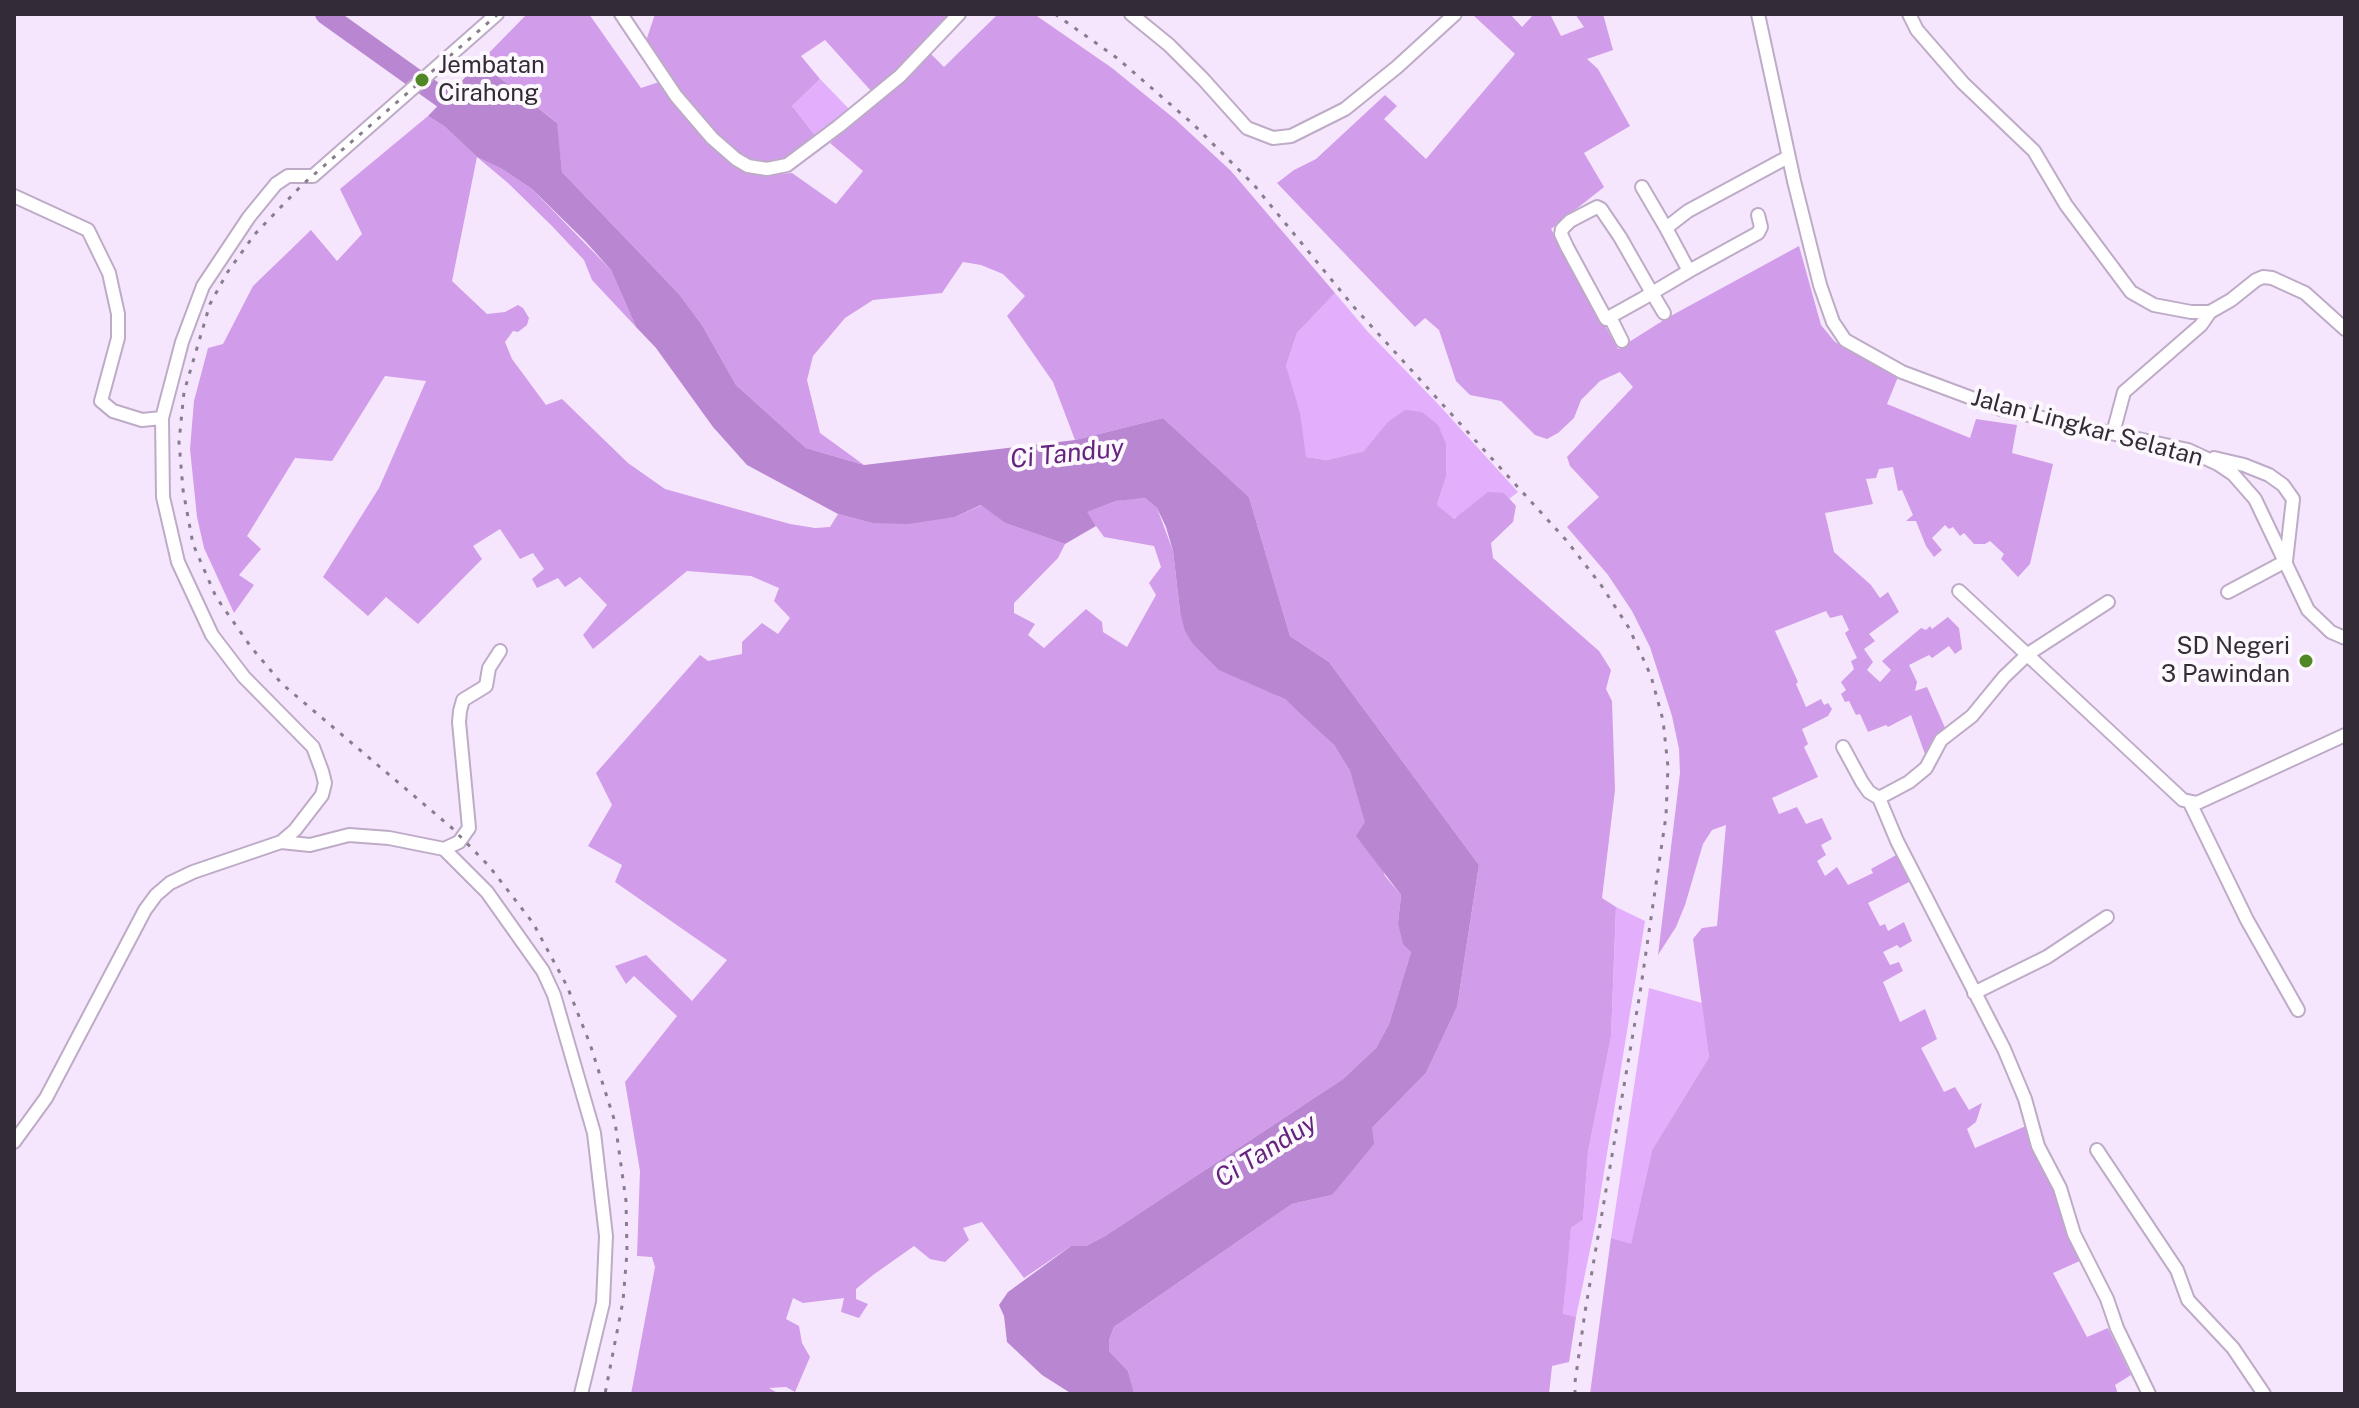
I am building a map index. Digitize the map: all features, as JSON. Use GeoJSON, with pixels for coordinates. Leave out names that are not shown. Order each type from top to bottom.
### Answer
{"type":"FeatureCollection","features":[{"type":"Feature","properties":{"kind":"street"},"geometry":{"type":"LineString","coordinates":[[14,1142],[46,1098],[145,910],[156,895],[170,883],[193,872],[281,842],[295,830],[322,795],[325,783],[313,747],[244,677],[212,635],[193,600],[178,562],[163,497],[162,418],[182,342],[203,286],[276,184],[288,176],[313,176],[497,14]]}},
{"type":"Feature","properties":{"kind":"street"},"geometry":{"type":"LineString","coordinates":[[621,14],[676,96],[712,138],[748,166],[767,169],[787,165],[839,126],[900,76],[959,14]]}},
{"type":"Feature","properties":{"kind":"street"},"geometry":{"type":"LineString","coordinates":[[1131,14],[1169,45],[1247,128],[1273,138],[1291,136],[1345,109],[1455,14]]}},
{"type":"Feature","properties":{"kind":"street","name":"Jalan Lingkar Selatan"},"geometry":{"type":"LineString","coordinates":[[1758,14],[1788,157],[1820,285],[1833,322],[1845,340],[1902,372],[1989,405],[2203,455],[2233,474],[2246,488],[2263,513],[2308,610],[2331,632],[2345,638]]}},
{"type":"Feature","properties":{"kind":"street"},"geometry":{"type":"LineString","coordinates":[[1909,14],[1917,30],[1963,83],[2034,151],[2066,205],[2131,292],[2154,305],[2210,312]]}},
{"type":"Feature","properties":{"kind":"street"},"geometry":{"type":"LineString","coordinates":[[1666,228],[1688,211],[1788,157]]}},
{"type":"Feature","properties":{"kind":"street"},"geometry":{"type":"LineString","coordinates":[[1642,187],[1689,271]]}},
{"type":"Feature","properties":{"kind":"street"},"geometry":{"type":"LineString","coordinates":[[14,196],[88,230],[109,273],[118,314],[118,338],[101,401],[113,411],[142,420],[162,418]]}},
{"type":"Feature","properties":{"kind":"street"},"geometry":{"type":"LineString","coordinates":[[1664,313],[1652,293],[1601,209],[1597,207],[1570,221],[1561,234],[1606,319],[1652,293],[1689,271],[1758,233],[1761,227],[1758,215]]}},
{"type":"Feature","properties":{"kind":"street"},"geometry":{"type":"LineString","coordinates":[[2113,433],[2124,392],[2201,325],[2210,312],[2256,280],[2272,278],[2305,293],[2345,329]]}},
{"type":"Feature","properties":{"kind":"street"},"geometry":{"type":"LineString","coordinates":[[1610,317],[1622,341]]}},
{"type":"Feature","properties":{"kind":"street"},"geometry":{"type":"LineString","coordinates":[[2203,455],[2269,475],[2283,485],[2293,499],[2286,561],[2228,592]]}},
{"type":"Feature","properties":{"kind":"street"},"geometry":{"type":"LineString","coordinates":[[1959,591],[2174,793],[2190,803],[2197,803],[2345,735]]}},
{"type":"Feature","properties":{"kind":"street"},"geometry":{"type":"LineString","coordinates":[[1879,798],[1909,782],[1926,768],[1941,740],[1972,716],[2028,654],[2108,602]]}},
{"type":"Feature","properties":{"kind":"street"},"geometry":{"type":"LineString","coordinates":[[444,849],[459,842],[469,828],[459,722],[463,700],[486,686],[489,668],[500,651]]}},
{"type":"Feature","properties":{"kind":"street"},"geometry":{"type":"LineString","coordinates":[[1843,747],[1869,792],[1879,798],[1897,841],[2004,1049],[2025,1099],[2038,1146],[2060,1188],[2074,1234],[2149,1394]]}},
{"type":"Feature","properties":{"kind":"street"},"geometry":{"type":"LineString","coordinates":[[2190,803],[2247,920],[2298,1010]]}},
{"type":"Feature","properties":{"kind":"street"},"geometry":{"type":"LineString","coordinates":[[281,842],[310,845],[349,835],[389,838],[444,849],[487,892],[543,971],[554,995],[585,1098],[606,1236],[603,1303],[581,1394]]}},
{"type":"Feature","properties":{"kind":"street"},"geometry":{"type":"LineString","coordinates":[[1974,993],[2047,957],[2107,917]]}},
{"type":"Feature","properties":{"kind":"street"},"geometry":{"type":"LineString","coordinates":[[2097,1150],[2177,1270],[2188,1300],[2233,1348],[2264,1394]]}},
{"type":"Feature","properties":{"kind":"shaded area"},"geometry":{"type":"Polygon","coordinates":[[[527,14],[589,14],[641,88],[662,81],[687,119],[737,167],[763,175],[792,173],[836,204],[863,171],[830,143],[930,53],[944,67],[998,14],[1034,14],[1112,68],[1176,120],[1231,171],[1335,293],[1297,333],[1286,366],[1300,413],[1306,457],[1327,460],[1364,451],[1388,422],[1405,410],[1422,412],[1438,425],[1446,444],[1446,477],[1437,505],[1454,519],[1488,492],[1504,493],[1516,506],[1513,522],[1491,543],[1493,558],[1599,651],[1611,670],[1606,689],[1612,701],[1615,790],[1602,898],[1616,907],[1611,1037],[1588,1152],[1583,1220],[1571,1228],[1563,1314],[1576,1317],[1569,1362],[1552,1366],[1549,1394],[1133,1393],[1128,1371],[1109,1351],[1114,1327],[1292,1204],[1332,1195],[1372,1128],[1426,1073],[1457,1007],[1479,865],[1329,662],[1290,636],[1249,497],[1163,418],[1075,440],[1053,382],[1007,316],[1025,296],[1003,274],[963,262],[942,293],[873,300],[845,318],[813,356],[807,380],[820,433],[864,465],[806,448],[736,385],[702,325],[679,294],[562,172],[556,122],[480,62],[527,14]]]}},
{"type":"Feature","properties":{"kind":"shaded area"},"geometry":{"type":"Polygon","coordinates":[[[655,14],[954,14],[915,55],[872,92],[825,40],[801,56],[820,79],[792,106],[818,139],[786,162],[766,165],[738,155],[696,113],[645,44],[655,14]]]}},
{"type":"Feature","properties":{"kind":"shaded area"},"geometry":{"type":"Polygon","coordinates":[[[1472,14],[1510,14],[1522,27],[1534,14],[1550,14],[1561,36],[1584,27],[1575,14],[1603,14],[1613,50],[1587,59],[1598,69],[1630,126],[1584,153],[1604,187],[1551,229],[1618,349],[1667,318],[1799,246],[1821,325],[1835,342],[1898,377],[1887,404],[1970,438],[1976,419],[2017,425],[2012,453],[2053,464],[2030,564],[2018,577],[2001,559],[2004,554],[1990,541],[1974,544],[1964,533],[1960,536],[1953,527],[1949,529],[1945,525],[1932,538],[1942,550],[1934,557],[1916,521],[1906,521],[1913,515],[1902,490],[1898,491],[1893,467],[1879,469],[1876,478],[1866,479],[1873,504],[1825,513],[1834,552],[1871,585],[1880,598],[1888,592],[1899,612],[1869,634],[1875,641],[1864,649],[1873,662],[1867,670],[1880,682],[1891,670],[1882,661],[1921,628],[1926,630],[1930,626],[1932,629],[1948,617],[1959,628],[1962,649],[1955,654],[1949,646],[1932,658],[1929,655],[1909,665],[1917,682],[1915,691],[1927,687],[1946,730],[1936,735],[1926,757],[1911,715],[1888,727],[1886,725],[1868,732],[1860,714],[1856,715],[1849,701],[1845,702],[1841,694],[1846,690],[1841,682],[1854,669],[1851,661],[1857,658],[1845,633],[1849,630],[1842,615],[1830,618],[1826,611],[1775,631],[1806,707],[1821,699],[1824,705],[1828,703],[1832,709],[1828,716],[1802,729],[1808,744],[1804,747],[1818,777],[1772,798],[1779,814],[1797,807],[1806,824],[1822,818],[1832,839],[1821,845],[1826,855],[1817,861],[1825,876],[1837,867],[1848,885],[1873,873],[1871,869],[1900,853],[1913,880],[1868,903],[1880,926],[1885,924],[1888,931],[1904,922],[1912,941],[1883,952],[1890,965],[1899,962],[1903,971],[1883,982],[1900,1022],[1925,1009],[1937,1039],[1921,1048],[1944,1092],[1955,1087],[1969,1110],[1982,1103],[1976,1122],[1967,1129],[1975,1148],[2028,1125],[2051,1177],[2063,1221],[2082,1260],[2053,1273],[2087,1337],[2108,1328],[2131,1375],[2115,1385],[2118,1394],[1590,1394],[1611,1238],[1631,1244],[1652,1150],[1709,1057],[1693,939],[1702,928],[1717,926],[1726,825],[1712,830],[1703,844],[1685,905],[1676,927],[1658,955],[1680,773],[1672,716],[1650,647],[1632,611],[1608,575],[1567,527],[1599,497],[1570,466],[1567,457],[1633,387],[1620,372],[1600,381],[1581,400],[1574,418],[1558,433],[1547,439],[1535,435],[1501,401],[1470,395],[1456,381],[1439,330],[1425,318],[1415,327],[1277,183],[1316,159],[1385,95],[1397,106],[1384,119],[1426,159],[1515,54],[1472,14]]]}},
{"type":"Feature","properties":{"kind":"shaded area"},"geometry":{"type":"Polygon","coordinates":[[[820,79],[851,111],[818,139],[792,106],[820,79]]]}},
{"type":"Feature","properties":{"kind":"shaded area"},"geometry":{"type":"Polygon","coordinates":[[[428,116],[444,126],[477,157],[452,281],[487,314],[505,312],[518,305],[523,308],[529,318],[527,325],[518,332],[513,331],[505,342],[512,359],[546,405],[562,399],[628,463],[665,489],[790,524],[815,528],[830,527],[838,514],[872,523],[955,517],[982,505],[1005,523],[1065,544],[1058,558],[1014,603],[1014,613],[1035,624],[1028,635],[1044,648],[1086,609],[1102,622],[1103,632],[1127,647],[1156,595],[1149,583],[1161,567],[1154,546],[1104,537],[1086,512],[1116,501],[1145,498],[1157,508],[1173,551],[1180,611],[1253,683],[1285,699],[1334,745],[1350,771],[1385,876],[1401,895],[1398,923],[1411,952],[1389,1024],[1376,1048],[1343,1079],[1105,1236],[1086,1246],[1071,1246],[1024,1278],[982,1222],[963,1228],[969,1240],[945,1262],[930,1259],[914,1246],[873,1275],[856,1289],[856,1299],[868,1304],[859,1318],[841,1312],[844,1298],[803,1303],[793,1298],[786,1319],[799,1326],[802,1343],[810,1357],[795,1392],[786,1387],[769,1388],[779,1394],[631,1394],[655,1267],[652,1257],[637,1256],[640,1171],[625,1082],[677,1016],[634,976],[626,984],[615,966],[646,955],[692,1001],[727,960],[615,882],[622,865],[588,846],[612,805],[596,773],[700,655],[708,661],[742,654],[742,642],[762,623],[778,634],[790,618],[774,601],[779,588],[751,576],[687,571],[593,649],[583,635],[607,605],[580,577],[565,587],[558,578],[537,588],[532,579],[544,569],[533,553],[520,559],[500,529],[473,546],[482,559],[418,624],[386,597],[368,616],[323,577],[379,488],[426,381],[385,376],[332,461],[295,458],[247,536],[261,549],[239,575],[254,585],[234,613],[204,548],[197,517],[190,449],[194,401],[208,348],[223,344],[253,286],[311,230],[337,261],[362,234],[340,189],[428,116]]]}},
{"type":"Feature","properties":{"kind":"shaded area"},"geometry":{"type":"Polygon","coordinates":[[[477,157],[532,189],[611,270],[636,327],[592,280],[584,260],[508,183],[477,157]]]}},
{"type":"Feature","properties":{"kind":"shaded area"},"geometry":{"type":"Polygon","coordinates":[[[1335,293],[1518,492],[1509,499],[1504,493],[1453,519],[1437,505],[1446,477],[1376,438],[1364,451],[1327,460],[1306,457],[1286,366],[1297,333],[1335,293]]]}},
{"type":"Feature","properties":{"kind":"shaded area"},"geometry":{"type":"Polygon","coordinates":[[[1616,907],[1645,921],[1596,1221],[1576,1317],[1563,1315],[1567,1264],[1571,1228],[1583,1220],[1588,1152],[1611,1037],[1616,907]]]}},
{"type":"Feature","properties":{"kind":"shaded area"},"geometry":{"type":"Polygon","coordinates":[[[1649,988],[1702,1003],[1709,1057],[1652,1150],[1631,1245],[1611,1238],[1649,988]]]}},
{"type":"Feature","properties":{"kind":"water"},"geometry":{"type":"Polygon","coordinates":[[[480,62],[557,123],[562,172],[679,294],[702,325],[736,385],[806,448],[864,465],[1075,440],[1163,418],[1249,497],[1290,636],[1329,662],[1479,865],[1457,1007],[1426,1073],[1372,1128],[1374,1144],[1332,1195],[1292,1204],[1114,1327],[1109,1351],[1128,1371],[1134,1394],[1072,1394],[1042,1375],[1007,1342],[1004,1316],[999,1305],[1008,1292],[1071,1246],[1086,1246],[1105,1236],[1343,1079],[1376,1048],[1389,1024],[1411,952],[1403,944],[1398,923],[1401,895],[1356,836],[1365,822],[1350,771],[1334,745],[1285,699],[1219,670],[1193,644],[1185,631],[1180,611],[1173,551],[1166,527],[1157,508],[1145,498],[1116,501],[1087,512],[1096,526],[1065,544],[1005,523],[981,505],[955,517],[908,524],[872,523],[838,514],[747,465],[713,427],[656,348],[636,327],[611,270],[586,242],[532,189],[477,157],[444,126],[428,116],[480,62]]]}},
{"type":"Feature","properties":{"kind":"waterway","name":"Ci Tanduy"},"geometry":{"type":"LineString","coordinates":[[325,14],[465,114]]}},
{"type":"Feature","properties":{"kind":"railway"},"geometry":{"type":"LineString","coordinates":[[498,14],[302,185],[255,234],[227,273],[210,304],[184,392],[179,442],[183,490],[193,544],[216,597],[251,647],[282,684],[452,828],[489,866],[533,923],[567,986],[615,1122],[626,1201],[627,1252],[623,1301],[605,1394]]}},
{"type":"Feature","properties":{"kind":"railway"},"geometry":{"type":"LineString","coordinates":[[1055,14],[1117,58],[1193,124],[1254,185],[1353,306],[1566,540],[1629,628],[1651,676],[1663,720],[1668,767],[1666,816],[1640,993],[1585,1312],[1575,1394]]}},
{"type":"Feature","properties":{"kind":"place","name":"Jembatan Cirahong"},"geometry":{"type":"Point","coordinates":[422,80]}},
{"type":"Feature","properties":{"kind":"place","name":"SD Negeri 3 Pawindan"},"geometry":{"type":"Point","coordinates":[2306,661]}}]}
